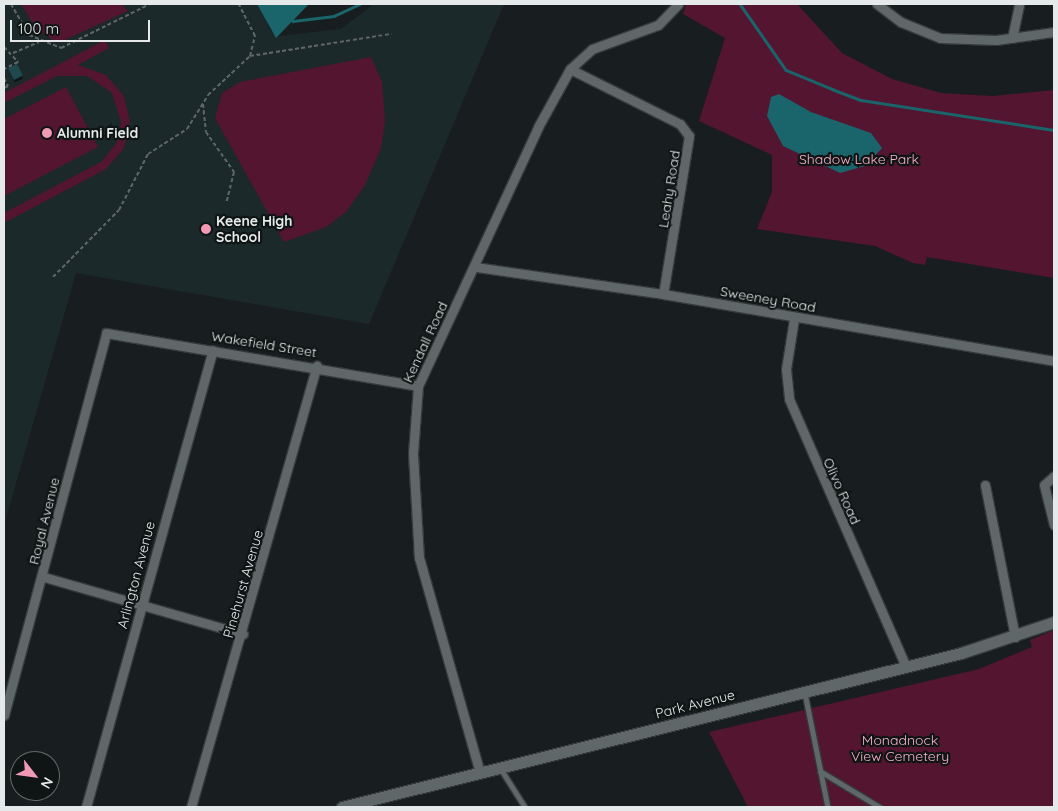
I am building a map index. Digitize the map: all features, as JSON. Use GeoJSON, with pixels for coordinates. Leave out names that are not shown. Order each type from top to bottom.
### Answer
{"type":"FeatureCollection","features":[{"type":"Feature","properties":{"kind":"street","name":"Kendall Road"},"geometry":{"type":"LineString","coordinates":[[480,773],[419,558],[414,453],[418,386],[476,268],[538,127],[570,70],[592,49],[658,25],[678,4]]}},
{"type":"Feature","properties":{"kind":"street"},"geometry":{"type":"LineString","coordinates":[[877,4],[900,22],[940,38],[1012,38],[1054,32]]}},
{"type":"Feature","properties":{"kind":"street"},"geometry":{"type":"LineString","coordinates":[[1012,38],[1019,4]]}},
{"type":"Feature","properties":{"kind":"street","name":"Leahy Road"},"geometry":{"type":"LineString","coordinates":[[570,70],[680,124],[690,136],[663,294]]}},
{"type":"Feature","properties":{"kind":"street","name":"Sweeney Road"},"geometry":{"type":"LineString","coordinates":[[476,268],[663,294],[794,319],[1054,362]]}},
{"type":"Feature","properties":{"kind":"street","name":"Olivo Road"},"geometry":{"type":"LineString","coordinates":[[794,319],[786,369],[789,399],[906,667]]}},
{"type":"Feature","properties":{"kind":"street","name":"Wakefield Street"},"geometry":{"type":"LineString","coordinates":[[106,333],[317,366],[418,386]]}},
{"type":"Feature","properties":{"kind":"street","name":"Royal Avenue"},"geometry":{"type":"LineString","coordinates":[[4,715],[44,577],[106,333]]}},
{"type":"Feature","properties":{"kind":"street","name":"Arlington Avenue"},"geometry":{"type":"LineString","coordinates":[[86,807],[213,350]]}},
{"type":"Feature","properties":{"kind":"street","name":"Pinehurst Avenue"},"geometry":{"type":"LineString","coordinates":[[191,807],[243,634],[317,366]]}},
{"type":"Feature","properties":{"kind":"street"},"geometry":{"type":"LineString","coordinates":[[1054,476],[1044,485],[1054,525]]}},
{"type":"Feature","properties":{"kind":"street"},"geometry":{"type":"LineString","coordinates":[[985,486],[999,574],[1015,637]]}},
{"type":"Feature","properties":{"kind":"street"},"geometry":{"type":"LineString","coordinates":[[44,577],[243,634]]}},
{"type":"Feature","properties":{"kind":"street","name":"Park Avenue"},"geometry":{"type":"LineString","coordinates":[[342,807],[906,667],[1015,637],[1054,622]]}},
{"type":"Feature","properties":{"kind":"lane"},"geometry":{"type":"LineString","coordinates":[[805,692],[828,807]]}},
{"type":"Feature","properties":{"kind":"lane"},"geometry":{"type":"LineString","coordinates":[[500,768],[525,807]]}},
{"type":"Feature","properties":{"kind":"lane"},"geometry":{"type":"LineString","coordinates":[[820,771],[880,807]]}},
{"type":"Feature","properties":{"kind":"path"},"geometry":{"type":"LineString","coordinates":[[11,4],[29,35],[39,42],[65,47],[150,4]]}},
{"type":"Feature","properties":{"kind":"path"},"geometry":{"type":"LineString","coordinates":[[53,277],[115,215],[148,154],[187,130],[204,102],[250,56],[255,36],[240,4]]}},
{"type":"Feature","properties":{"kind":"path"},"geometry":{"type":"LineString","coordinates":[[250,56],[391,34]]}},
{"type":"Feature","properties":{"kind":"path"},"geometry":{"type":"LineString","coordinates":[[13,53],[39,42]]}},
{"type":"Feature","properties":{"kind":"path"},"geometry":{"type":"LineString","coordinates":[[4,48],[13,53],[18,62],[4,69]]}},
{"type":"Feature","properties":{"kind":"path"},"geometry":{"type":"LineString","coordinates":[[4,78],[8,86],[4,88]]}},
{"type":"Feature","properties":{"kind":"path"},"geometry":{"type":"LineString","coordinates":[[204,102],[206,132],[225,153],[234,172],[226,202]]}},
{"type":"Feature","properties":{"kind":"shaded area","name":"Keene High School"},"geometry":{"type":"Polygon","coordinates":[[[4,4],[260,4],[270,30],[278,36],[341,29],[374,4],[504,4],[369,324],[76,273],[4,525],[4,4]]]}},
{"type":"Feature","properties":{"kind":"green space"},"geometry":{"type":"Polygon","coordinates":[[[21,4],[122,4],[128,11],[58,43],[36,29],[21,4]]]}},
{"type":"Feature","properties":{"kind":"green space","name":"Shadow Lake Park"},"geometry":{"type":"Polygon","coordinates":[[[686,4],[797,4],[842,53],[892,79],[941,93],[992,96],[1054,90],[1054,278],[927,257],[925,265],[913,263],[875,246],[757,229],[772,192],[772,155],[699,121],[725,38],[683,14],[686,4]]]}},
{"type":"Feature","properties":{"kind":"green space"},"geometry":{"type":"Polygon","coordinates":[[[105,40],[109,48],[78,65],[106,75],[124,96],[130,122],[124,148],[106,169],[4,223],[4,213],[101,162],[116,144],[121,122],[112,93],[87,76],[57,76],[4,103],[4,93],[105,40]]]}},
{"type":"Feature","properties":{"kind":"green space"},"geometry":{"type":"Polygon","coordinates":[[[371,57],[382,82],[385,121],[381,149],[365,185],[346,212],[326,227],[284,242],[215,118],[222,93],[240,82],[371,57]]]}},
{"type":"Feature","properties":{"kind":"green space","name":"Alumni Field"},"geometry":{"type":"Polygon","coordinates":[[[66,87],[98,147],[4,196],[4,119],[66,87]]]}},
{"type":"Feature","properties":{"kind":"green space","name":"Monadnock View Cemetery"},"geometry":{"type":"Polygon","coordinates":[[[1054,630],[1054,807],[748,807],[709,732],[979,669],[1032,647],[1030,640],[1054,630]]]}},
{"type":"Feature","properties":{"kind":"water"},"geometry":{"type":"Polygon","coordinates":[[[257,4],[309,4],[276,38],[257,4]]]}},
{"type":"Feature","properties":{"kind":"water"},"geometry":{"type":"Polygon","coordinates":[[[779,94],[811,112],[871,133],[882,148],[865,166],[840,173],[783,146],[767,116],[771,97],[779,94]]]}},
{"type":"Feature","properties":{"kind":"building"},"geometry":{"type":"Polygon","coordinates":[[[17,64],[23,76],[14,80],[8,69],[17,64]]]}},
{"type":"Feature","properties":{"kind":"waterway"},"geometry":{"type":"LineString","coordinates":[[289,17],[293,21],[334,16],[360,4]]}},
{"type":"Feature","properties":{"kind":"waterway"},"geometry":{"type":"LineString","coordinates":[[740,4],[786,70],[832,89],[861,100],[1054,130]]}},
{"type":"Feature","properties":{"kind":"place","name":"Alumni Field"},"geometry":{"type":"Point","coordinates":[47,133]}},
{"type":"Feature","properties":{"kind":"place","name":"Keene High School"},"geometry":{"type":"Point","coordinates":[206,229]}}]}
